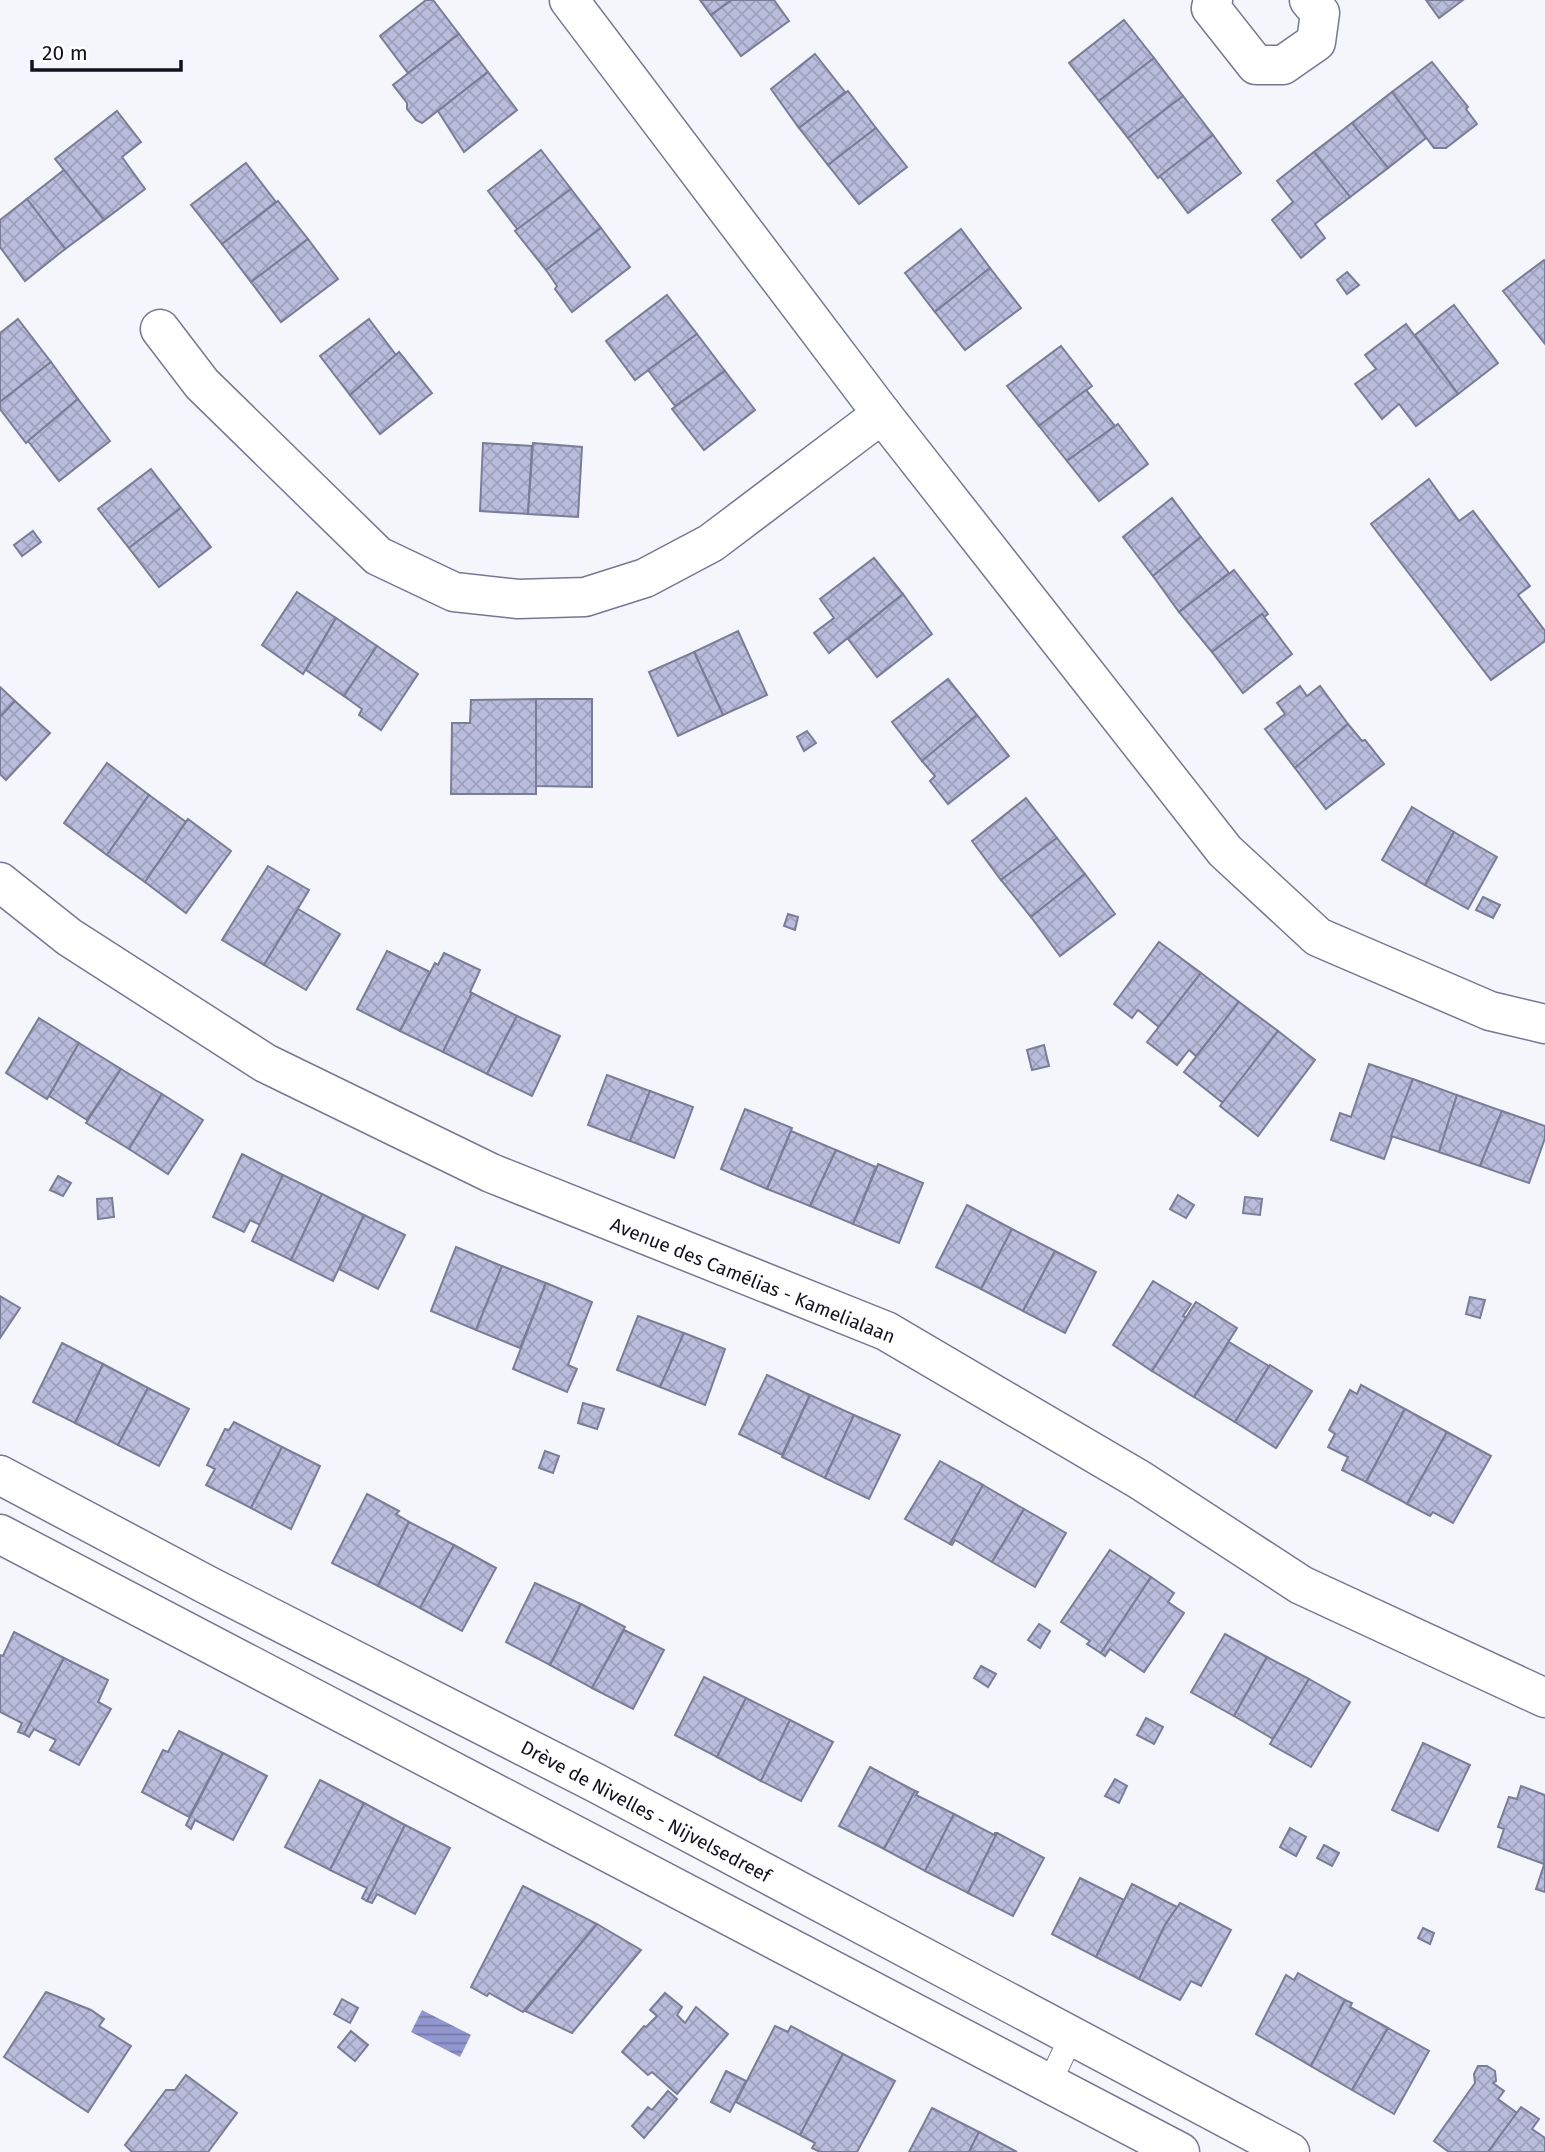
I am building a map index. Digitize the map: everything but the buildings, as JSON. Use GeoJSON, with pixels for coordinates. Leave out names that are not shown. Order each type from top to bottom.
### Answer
{"type":"FeatureCollection","features":[{"type":"Feature","properties":{"kind":"street"},"geometry":{"type":"LineString","coordinates":[[569,0],[882,414],[1225,851],[1318,937],[1490,1011],[1545,1024]]}},
{"type":"Feature","properties":{"kind":"street"},"geometry":{"type":"LineString","coordinates":[[1213,0],[1211,8],[1256,65],[1283,65],[1316,42],[1320,13],[1309,0]]}},
{"type":"Feature","properties":{"kind":"street"},"geometry":{"type":"LineString","coordinates":[[160,329],[202,384],[378,556],[454,592],[518,599],[585,597],[645,578],[711,543],[882,414]]}},
{"type":"Feature","properties":{"kind":"street","name":"Avenue des Camélias - Kamelialaan"},"geometry":{"type":"LineString","coordinates":[[0,882],[69,937],[265,1063],[491,1173],[886,1331],[1140,1480],[1301,1585],[1545,1698]]}},
{"type":"Feature","properties":{"kind":"street","name":"Drève de Nivelles - Nijvelsedreef"},"geometry":{"type":"LineString","coordinates":[[0,1475],[209,1586],[596,1783],[1290,2152]]}},
{"type":"Feature","properties":{"kind":"street"},"geometry":{"type":"LineString","coordinates":[[0,1534],[1180,2152]]}},
{"type":"Feature","properties":{"kind":"lane"},"geometry":{"type":"LineString","coordinates":[[1049,2082],[1072,2035]]}},
{"type":"Feature","properties":{"kind":"water"},"geometry":{"type":"Polygon","coordinates":[[[422,2010],[471,2035],[460,2057],[411,2032],[422,2010]]]}}]}
